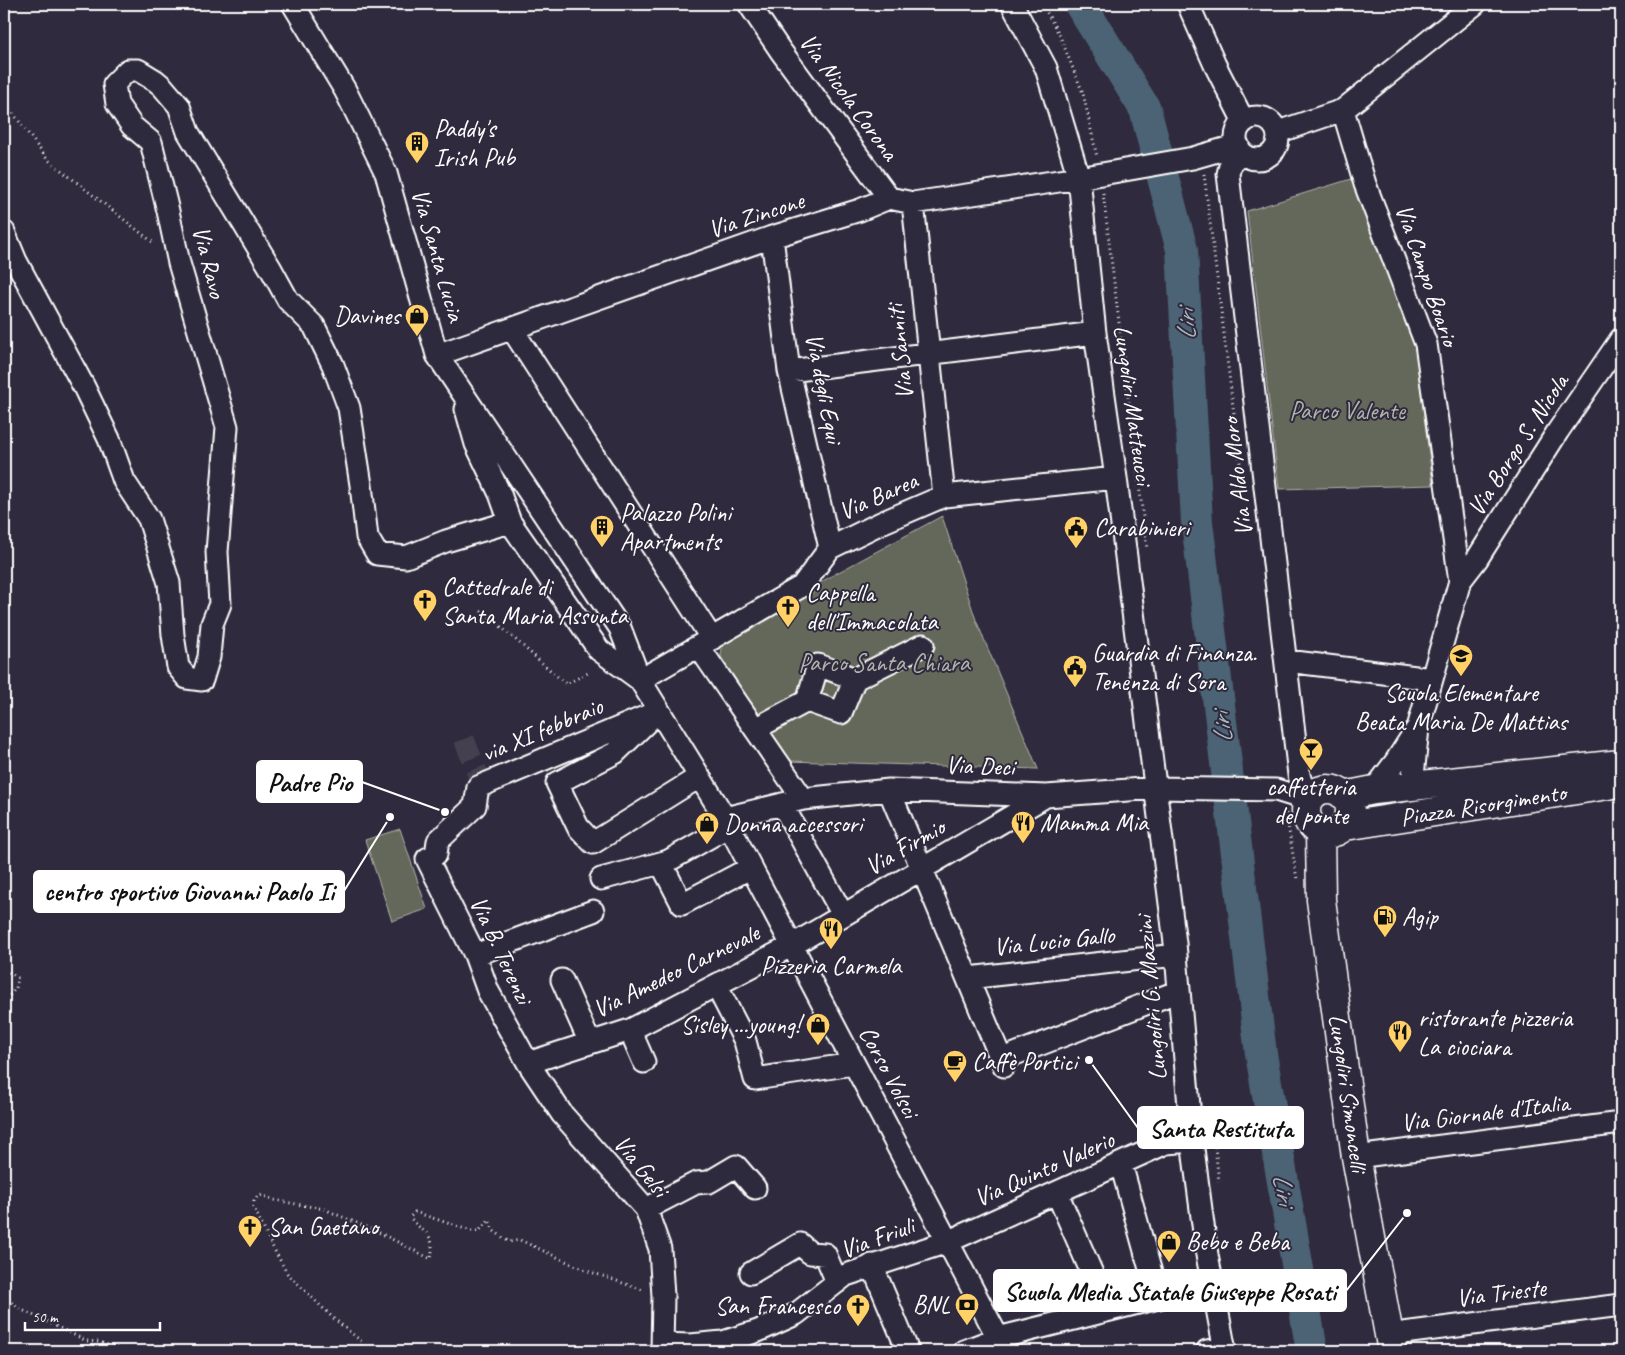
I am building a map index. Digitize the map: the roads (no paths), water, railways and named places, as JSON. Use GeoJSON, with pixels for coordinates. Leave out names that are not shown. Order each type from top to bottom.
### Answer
{"type":"FeatureCollection","features":[{"type":"Feature","properties":{"kind":"main road"},"geometry":{"type":"LineString","coordinates":[[1621,765],[1618,774],[1621,781]]}},
{"type":"Feature","properties":{"kind":"main road","name":"Piazza Risorgimento"},"geometry":{"type":"LineString","coordinates":[[1344,796],[1374,790],[1621,765]]}},
{"type":"Feature","properties":{"kind":"main road","name":"Piazza Risorgimento"},"geometry":{"type":"LineString","coordinates":[[1332,829],[1621,781]]}},
{"type":"Feature","properties":{"kind":"main road"},"geometry":{"type":"LineString","coordinates":[[1387,820],[1404,806],[1412,786]]}},
{"type":"Feature","properties":{"kind":"main road"},"geometry":{"type":"LineString","coordinates":[[1332,790],[1344,796],[1350,808],[1348,820],[1332,829],[1314,829],[1307,820],[1306,808],[1310,799],[1318,791],[1332,790]]}},
{"type":"Feature","properties":{"kind":"main road","name":"Lungoliri Simoncelli"},"geometry":{"type":"LineString","coordinates":[[1332,829],[1321,900],[1356,1157],[1390,1343]]}},
{"type":"Feature","properties":{"kind":"street","name":"Via Santa Lucia"},"geometry":{"type":"LineString","coordinates":[[293,4],[344,90],[386,173],[438,355],[620,628],[640,680]]}},
{"type":"Feature","properties":{"kind":"street","name":"Via Nicola Corona"},"geometry":{"type":"LineString","coordinates":[[748,4],[888,198]]}},
{"type":"Feature","properties":{"kind":"street","name":"Lungoliri Matteucci"},"geometry":{"type":"LineString","coordinates":[[1012,4],[1046,68],[1079,178],[1095,333],[1165,789]]}},
{"type":"Feature","properties":{"kind":"street"},"geometry":{"type":"LineString","coordinates":[[1188,4],[1215,65],[1244,122]]}},
{"type":"Feature","properties":{"kind":"street"},"geometry":{"type":"LineString","coordinates":[[1278,132],[1343,110],[1475,4]]}},
{"type":"Feature","properties":{"kind":"street","name":"Via Ravo"},"geometry":{"type":"LineString","coordinates":[[4,232],[16,261],[109,439],[124,481],[149,519],[169,583],[172,634],[178,667],[187,678],[202,680],[209,657],[212,624],[220,604],[218,552],[228,427],[179,263],[151,142],[132,126],[117,104],[114,84],[128,70],[138,70],[156,81],[179,106],[188,132],[288,300],[314,326],[333,365],[349,408],[367,537],[376,554],[406,557],[446,541],[510,522]]}},
{"type":"Feature","properties":{"kind":"street","name":"Via Campo Boario"},"geometry":{"type":"LineString","coordinates":[[1343,110],[1365,184],[1426,344],[1460,580]]}},
{"type":"Feature","properties":{"kind":"street"},"geometry":{"type":"LineString","coordinates":[[1251,118],[1264,118],[1270,121],[1278,132],[1277,146],[1267,156],[1254,159],[1240,148],[1238,132],[1244,122],[1251,118]]}},
{"type":"Feature","properties":{"kind":"street"},"geometry":{"type":"LineString","coordinates":[[888,198],[913,202],[1079,178],[1240,148]]}},
{"type":"Feature","properties":{"kind":"street","name":"Via Aldo Moro"},"geometry":{"type":"LineString","coordinates":[[1240,148],[1230,166],[1228,174],[1301,782],[1310,799]]}},
{"type":"Feature","properties":{"kind":"street","name":"Via Zincone"},"geometry":{"type":"LineString","coordinates":[[438,355],[772,237],[860,210],[888,198]]}},
{"type":"Feature","properties":{"kind":"street","name":"Via Sanniti"},"geometry":{"type":"LineString","coordinates":[[913,202],[944,496]]}},
{"type":"Feature","properties":{"kind":"street","name":"Via degli Equi"},"geometry":{"type":"LineString","coordinates":[[772,237],[789,371],[830,548]]}},
{"type":"Feature","properties":{"kind":"street"},"geometry":{"type":"LineString","coordinates":[[512,328],[705,643],[755,729],[803,798]]}},
{"type":"Feature","properties":{"kind":"street"},"geometry":{"type":"LineString","coordinates":[[789,371],[1095,333]]}},
{"type":"Feature","properties":{"kind":"street","name":"Via Borgo S. Nicola"},"geometry":{"type":"LineString","coordinates":[[1460,580],[1477,559],[1558,431],[1621,339]]}},
{"type":"Feature","properties":{"kind":"street"},"geometry":{"type":"LineString","coordinates":[[460,388],[476,444],[500,494],[510,522],[599,650],[640,680]]}},
{"type":"Feature","properties":{"kind":"street","name":"Via Barea"},"geometry":{"type":"LineString","coordinates":[[640,680],[802,586],[830,548],[881,523],[944,496],[1116,478]]}},
{"type":"Feature","properties":{"kind":"street"},"geometry":{"type":"LineString","coordinates":[[1412,786],[1418,728],[1460,580]]}},
{"type":"Feature","properties":{"kind":"street"},"geometry":{"type":"LineString","coordinates":[[806,701],[840,713],[854,678],[923,645]]}},
{"type":"Feature","properties":{"kind":"street"},"geometry":{"type":"LineString","coordinates":[[1287,660],[1432,679]]}},
{"type":"Feature","properties":{"kind":"street"},"geometry":{"type":"LineString","coordinates":[[755,729],[806,701],[818,665],[854,678]]}},
{"type":"Feature","properties":{"kind":"street","name":"Corso Volsci"},"geometry":{"type":"LineString","coordinates":[[640,680],[727,822],[1001,1344]]}},
{"type":"Feature","properties":{"kind":"street"},"geometry":{"type":"LineString","coordinates":[[659,711],[615,753],[557,783],[578,826],[593,843],[699,777]]}},
{"type":"Feature","properties":{"kind":"street","name":"via XI febbraio"},"geometry":{"type":"LineString","coordinates":[[427,859],[436,854],[438,841],[475,806],[478,787],[659,711]]}},
{"type":"Feature","properties":{"kind":"street"},"geometry":{"type":"LineString","coordinates":[[1374,790],[1418,728]]}},
{"type":"Feature","properties":{"kind":"street","name":"Via Deci"},"geometry":{"type":"LineString","coordinates":[[601,879],[668,861],[727,822],[803,798],[889,790],[1046,796],[1165,789],[1276,790],[1310,799]]}},
{"type":"Feature","properties":{"kind":"street","name":"Lungoliri G. Mazzini"},"geometry":{"type":"LineString","coordinates":[[1165,789],[1176,955],[1192,1141],[1213,1289],[1219,1350]]}},
{"type":"Feature","properties":{"kind":"street"},"geometry":{"type":"LineString","coordinates":[[889,790],[1003,1063],[1179,991]]}},
{"type":"Feature","properties":{"kind":"street","name":"Via Firmio"},"geometry":{"type":"LineString","coordinates":[[791,946],[1046,796]]}},
{"type":"Feature","properties":{"kind":"street"},"geometry":{"type":"LineString","coordinates":[[782,804],[843,915]]}},
{"type":"Feature","properties":{"kind":"street","name":"Via B. Terenzi"},"geometry":{"type":"LineString","coordinates":[[427,859],[475,955],[488,991],[528,1063],[562,1114]]}},
{"type":"Feature","properties":{"kind":"street"},"geometry":{"type":"LineString","coordinates":[[660,863],[682,904],[750,868]]}},
{"type":"Feature","properties":{"kind":"street"},"geometry":{"type":"LineString","coordinates":[[475,955],[593,911]]}},
{"type":"Feature","properties":{"kind":"street","name":"Via Amedeo Carnevale"},"geometry":{"type":"LineString","coordinates":[[528,1063],[630,1030],[791,946]]}},
{"type":"Feature","properties":{"kind":"street","name":"Via Lucio Gallo"},"geometry":{"type":"LineString","coordinates":[[968,978],[1176,955]]}},
{"type":"Feature","properties":{"kind":"street"},"geometry":{"type":"LineString","coordinates":[[562,980],[590,1043]]}},
{"type":"Feature","properties":{"kind":"street"},"geometry":{"type":"LineString","coordinates":[[716,985],[745,1042],[755,1079],[853,1064]]}},
{"type":"Feature","properties":{"kind":"street"},"geometry":{"type":"LineString","coordinates":[[630,1030],[644,1062]]}},
{"type":"Feature","properties":{"kind":"street","name":"Via Gelsi"},"geometry":{"type":"LineString","coordinates":[[562,1114],[646,1209],[660,1249],[663,1296],[662,1348]]}},
{"type":"Feature","properties":{"kind":"street","name":"Via Giornale d'Italia"},"geometry":{"type":"LineString","coordinates":[[1356,1157],[1621,1123]]}},
{"type":"Feature","properties":{"kind":"street","name":"Via Quinto Valerio"},"geometry":{"type":"LineString","coordinates":[[947,1242],[1166,1143],[1192,1141]]}},
{"type":"Feature","properties":{"kind":"street"},"geometry":{"type":"LineString","coordinates":[[1120,1164],[1158,1298]]}},
{"type":"Feature","properties":{"kind":"street"},"geometry":{"type":"LineString","coordinates":[[646,1209],[696,1183],[709,1182],[736,1166],[755,1188]]}},
{"type":"Feature","properties":{"kind":"street"},"geometry":{"type":"LineString","coordinates":[[1058,1193],[1108,1310]]}},
{"type":"Feature","properties":{"kind":"street","name":"Via Friuli"},"geometry":{"type":"LineString","coordinates":[[662,1348],[724,1342],[758,1331],[796,1314],[846,1275],[947,1242]]}},
{"type":"Feature","properties":{"kind":"street"},"geometry":{"type":"LineString","coordinates":[[751,1273],[800,1244],[810,1253],[825,1254],[836,1282]]}},
{"type":"Feature","properties":{"kind":"street"},"geometry":{"type":"LineString","coordinates":[[872,1265],[908,1351]]}},
{"type":"Feature","properties":{"kind":"street"},"geometry":{"type":"LineString","coordinates":[[964,1351],[1001,1344],[1108,1310],[1182,1292],[1213,1289]]}},
{"type":"Feature","properties":{"kind":"street","name":"Via Trieste"},"geometry":{"type":"LineString","coordinates":[[1390,1343],[1621,1306]]}},
{"type":"Feature","properties":{"kind":"waterway","name":"Liri"},"geometry":{"type":"LineString","coordinates":[[1080,4],[1145,109],[1182,250],[1197,522],[1261,1054],[1312,1351]]}},
{"type":"Feature","properties":{"kind":"tunnel"},"geometry":{"type":"LineString","coordinates":[[464,739],[482,785]]}},
{"type":"Feature","properties":{"kind":"place","name":"Paddy's Irish Pub"},"geometry":{"type":"Point","coordinates":[417,164]}},
{"type":"Feature","properties":{"kind":"place","name":"Davines"},"geometry":{"type":"Point","coordinates":[417,337]}},
{"type":"Feature","properties":{"kind":"place","name":"Palazzo Polini Apartments"},"geometry":{"type":"Point","coordinates":[602,548]}},
{"type":"Feature","properties":{"kind":"place","name":"Carabinieri"},"geometry":{"type":"Point","coordinates":[1076,549]}},
{"type":"Feature","properties":{"kind":"place","name":"Cattedrale di Santa Maria Assunta"},"geometry":{"type":"Point","coordinates":[425,622]}},
{"type":"Feature","properties":{"kind":"place","name":"Cappella dell'Immacolata"},"geometry":{"type":"Point","coordinates":[788,628]}},
{"type":"Feature","properties":{"kind":"place","name":"Scuola Elementare Beata Maria De Mattias"},"geometry":{"type":"Point","coordinates":[1461,677]}},
{"type":"Feature","properties":{"kind":"place","name":"Guardia di Finanza. Tenenza di Sora"},"geometry":{"type":"Point","coordinates":[1075,688]}},
{"type":"Feature","properties":{"kind":"place","name":"caffetteria del ponte"},"geometry":{"type":"Point","coordinates":[1311,771]}},
{"type":"Feature","properties":{"kind":"place","name":"Padre Pio"},"geometry":{"type":"Point","coordinates":[445,812]}},
{"type":"Feature","properties":{"kind":"place","name":"centro sportivo Giovanni Paolo Ii"},"geometry":{"type":"Point","coordinates":[390,817]}},
{"type":"Feature","properties":{"kind":"place","name":"Mamma Mia"},"geometry":{"type":"Point","coordinates":[1023,844]}},
{"type":"Feature","properties":{"kind":"place","name":"Donna accessori"},"geometry":{"type":"Point","coordinates":[707,845]}},
{"type":"Feature","properties":{"kind":"place","name":"Agip"},"geometry":{"type":"Point","coordinates":[1385,938]}},
{"type":"Feature","properties":{"kind":"place","name":"Pizzeria Carmela"},"geometry":{"type":"Point","coordinates":[831,950]}},
{"type":"Feature","properties":{"kind":"place","name":"Sisley ...young!"},"geometry":{"type":"Point","coordinates":[818,1046]}},
{"type":"Feature","properties":{"kind":"place","name":"ristorante pizzeria La ciociara"},"geometry":{"type":"Point","coordinates":[1400,1053]}},
{"type":"Feature","properties":{"kind":"place","name":"Santa Restituta"},"geometry":{"type":"Point","coordinates":[1089,1060]}},
{"type":"Feature","properties":{"kind":"place","name":"Caffè Portici"},"geometry":{"type":"Point","coordinates":[955,1083]}},
{"type":"Feature","properties":{"kind":"place","name":"Scuola Media Statale Giuseppe Rosati"},"geometry":{"type":"Point","coordinates":[1407,1213]}},
{"type":"Feature","properties":{"kind":"place","name":"San Gaetano"},"geometry":{"type":"Point","coordinates":[250,1248]}},
{"type":"Feature","properties":{"kind":"place","name":"Bebo e Beba"},"geometry":{"type":"Point","coordinates":[1169,1263]}},
{"type":"Feature","properties":{"kind":"place","name":"BNL"},"geometry":{"type":"Point","coordinates":[967,1326]}},
{"type":"Feature","properties":{"kind":"place","name":"San Francesco"},"geometry":{"type":"Point","coordinates":[858,1327]}},
{"type":"Feature","properties":{"kind":"park label","name":"Parco Valente"},"geometry":{"type":"Point","coordinates":[1347,411]}},
{"type":"Feature","properties":{"kind":"park label","name":"Parco Santa Chiara"},"geometry":{"type":"Point","coordinates":[884,663]}}]}
